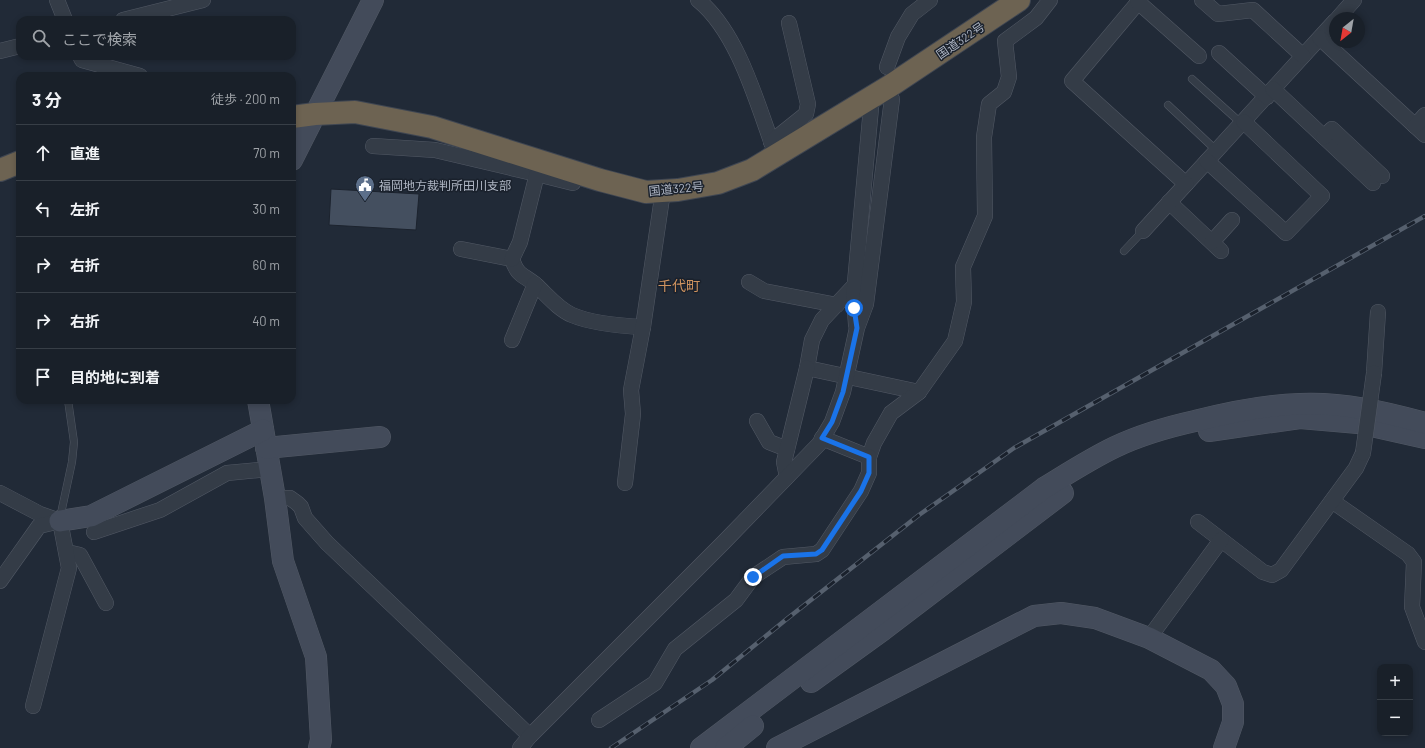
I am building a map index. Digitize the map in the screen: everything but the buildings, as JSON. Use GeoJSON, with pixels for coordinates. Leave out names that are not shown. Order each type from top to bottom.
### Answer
{"type":"FeatureCollection","features":[{"type":"Feature","properties":{"kind":"highway","name":"国道322号"},"geometry":{"type":"LineString","coordinates":[[296,117],[315,114],[355,112],[432,127],[575,172],[646,192],[678,190],[718,183],[752,170],[774,148],[882,98],[1019,0]]}},
{"type":"Feature","properties":{"kind":"street"},"geometry":{"type":"LineString","coordinates":[[57,0],[63,16]]}},
{"type":"Feature","properties":{"kind":"street"},"geometry":{"type":"LineString","coordinates":[[140,16],[203,0]]}},
{"type":"Feature","properties":{"kind":"street"},"geometry":{"type":"LineString","coordinates":[[296,152],[373,0]]}},
{"type":"Feature","properties":{"kind":"street"},"geometry":{"type":"LineString","coordinates":[[698,0],[727,33],[743,67],[774,148],[806,114],[808,104],[789,23]]}},
{"type":"Feature","properties":{"kind":"street"},"geometry":{"type":"LineString","coordinates":[[887,67],[898,37],[912,14],[930,0]]}},
{"type":"Feature","properties":{"kind":"street"},"geometry":{"type":"LineString","coordinates":[[599,720],[655,683],[675,649],[736,600],[753,577],[783,556],[816,554],[822,550],[861,491],[869,473],[869,457],[874,443],[891,414],[919,392],[955,341],[964,302],[963,267],[985,216],[984,137],[989,104],[1004,92],[1008,76],[1005,40],[1036,18],[1050,0]]}},
{"type":"Feature","properties":{"kind":"street"},"geometry":{"type":"LineString","coordinates":[[1202,0],[1218,14],[1253,10],[1303,56]]}},
{"type":"Feature","properties":{"kind":"street"},"geometry":{"type":"LineString","coordinates":[[1343,12],[1354,0]]}},
{"type":"Feature","properties":{"kind":"street"},"geometry":{"type":"LineString","coordinates":[[1186,184],[1072,81],[1139,1],[1199,56]]}},
{"type":"Feature","properties":{"kind":"street"},"geometry":{"type":"LineString","coordinates":[[1143,231],[1329,28]]}},
{"type":"Feature","properties":{"kind":"street"},"geometry":{"type":"LineString","coordinates":[[1320,38],[1422,125]]}},
{"type":"Feature","properties":{"kind":"street"},"geometry":{"type":"LineString","coordinates":[[0,50],[16,47]]}},
{"type":"Feature","properties":{"kind":"street"},"geometry":{"type":"LineString","coordinates":[[1219,53],[1378,180]]}},
{"type":"Feature","properties":{"kind":"street"},"geometry":{"type":"LineString","coordinates":[[82,60],[126,72]]}},
{"type":"Feature","properties":{"kind":"street"},"geometry":{"type":"LineString","coordinates":[[857,328],[854,308],[854,286],[882,98]]}},
{"type":"Feature","properties":{"kind":"street"},"geometry":{"type":"LineString","coordinates":[[520,748],[530,736],[718,549],[787,477],[822,438],[832,422],[843,392],[857,328],[866,304],[882,98]]}},
{"type":"Feature","properties":{"kind":"street"},"geometry":{"type":"LineString","coordinates":[[1212,156],[1286,233],[1322,196],[1243,123]]}},
{"type":"Feature","properties":{"kind":"street"},"geometry":{"type":"LineString","coordinates":[[373,146],[435,150],[572,183],[575,172]]}},
{"type":"Feature","properties":{"kind":"street"},"geometry":{"type":"LineString","coordinates":[[537,174],[520,242],[512,259],[516,271],[535,284],[559,307],[572,315],[621,326],[642,328]]}},
{"type":"Feature","properties":{"kind":"street"},"geometry":{"type":"LineString","coordinates":[[625,483],[633,414],[631,390],[642,328],[662,191]]}},
{"type":"Feature","properties":{"kind":"street"},"geometry":{"type":"LineString","coordinates":[[1169,202],[1217,246],[1232,220]]}},
{"type":"Feature","properties":{"kind":"street"},"geometry":{"type":"LineString","coordinates":[[461,249],[512,259]]}},
{"type":"Feature","properties":{"kind":"street"},"geometry":{"type":"LineString","coordinates":[[749,282],[764,291],[836,304]]}},
{"type":"Feature","properties":{"kind":"street"},"geometry":{"type":"LineString","coordinates":[[512,340],[535,284]]}},
{"type":"Feature","properties":{"kind":"street"},"geometry":{"type":"LineString","coordinates":[[787,477],[784,462],[807,368],[812,340],[822,320],[854,286]]}},
{"type":"Feature","properties":{"kind":"street"},"geometry":{"type":"LineString","coordinates":[[1198,522],[1263,572],[1272,575],[1281,570],[1356,468],[1363,453],[1374,373],[1378,312]]}},
{"type":"Feature","properties":{"kind":"street"},"geometry":{"type":"LineString","coordinates":[[807,368],[919,392]]}},
{"type":"Feature","properties":{"kind":"street"},"geometry":{"type":"LineString","coordinates":[[259,404],[275,498],[283,561],[316,657],[321,740],[319,748]]}},
{"type":"Feature","properties":{"kind":"street"},"geometry":{"type":"LineString","coordinates":[[714,746],[787,700],[883,630],[997,533],[1044,488],[1082,464],[1115,447],[1162,429],[1216,415],[1254,408],[1301,404],[1338,406],[1386,413],[1425,423]]}},
{"type":"Feature","properties":{"kind":"street"},"geometry":{"type":"LineString","coordinates":[[997,533],[1094,474],[1140,451],[1174,439],[1228,427],[1300,418],[1358,423],[1425,438]]}},
{"type":"Feature","properties":{"kind":"street"},"geometry":{"type":"LineString","coordinates":[[757,421],[770,442],[787,449]]}},
{"type":"Feature","properties":{"kind":"street"},"geometry":{"type":"LineString","coordinates":[[0,581],[40,526],[91,516],[265,439],[380,437]]}},
{"type":"Feature","properties":{"kind":"street"},"geometry":{"type":"LineString","coordinates":[[822,438],[869,457]]}},
{"type":"Feature","properties":{"kind":"street"},"geometry":{"type":"LineString","coordinates":[[94,532],[160,510],[228,473],[269,469]]}},
{"type":"Feature","properties":{"kind":"street"},"geometry":{"type":"LineString","coordinates":[[0,492],[40,514],[60,521]]}},
{"type":"Feature","properties":{"kind":"street"},"geometry":{"type":"LineString","coordinates":[[275,498],[290,498],[297,503],[301,507],[305,518],[327,543],[530,736]]}},
{"type":"Feature","properties":{"kind":"street"},"geometry":{"type":"LineString","coordinates":[[1332,501],[1408,554],[1414,562],[1412,607],[1425,642]]}},
{"type":"Feature","properties":{"kind":"street"},"geometry":{"type":"LineString","coordinates":[[33,706],[69,568],[60,521]]}},
{"type":"Feature","properties":{"kind":"street"},"geometry":{"type":"LineString","coordinates":[[1149,638],[1221,540]]}},
{"type":"Feature","properties":{"kind":"street"},"geometry":{"type":"LineString","coordinates":[[67,552],[80,555],[106,603]]}},
{"type":"Feature","properties":{"kind":"street"},"geometry":{"type":"LineString","coordinates":[[778,748],[1034,616],[1061,613],[1095,618],[1149,638],[1212,670],[1226,686],[1233,704],[1233,722],[1224,748]]}},
{"type":"Feature","properties":{"kind":"lane"},"geometry":{"type":"LineString","coordinates":[[1192,79],[1243,123]]}},
{"type":"Feature","properties":{"kind":"lane"},"geometry":{"type":"LineString","coordinates":[[1168,105],[1212,156]]}},
{"type":"Feature","properties":{"kind":"lane"},"geometry":{"type":"LineString","coordinates":[[1124,251],[1143,231]]}},
{"type":"Feature","properties":{"kind":"lane"},"geometry":{"type":"LineString","coordinates":[[60,521],[72,462],[74,442],[69,404]]}},
{"type":"Feature","properties":{"kind":"railway"},"geometry":{"type":"LineString","coordinates":[[611,748],[712,680],[919,515],[1014,448],[1425,216]]}},
{"type":"Feature","properties":{"kind":"place","name":"福岡地方裁判所田川支部"},"geometry":{"type":"Point","coordinates":[365,202]}},
{"type":"Feature","properties":{"kind":"district","name":"千代町"},"geometry":{"type":"Point","coordinates":[679,285]}},
{"type":"Feature","properties":{"kind":"route"},"geometry":{"type":"LineString","coordinates":[[753,577],[783,556],[816,554],[822,550],[861,491],[869,473],[869,457],[822,438],[832,422],[843,392],[857,328],[854,308]]}}]}
